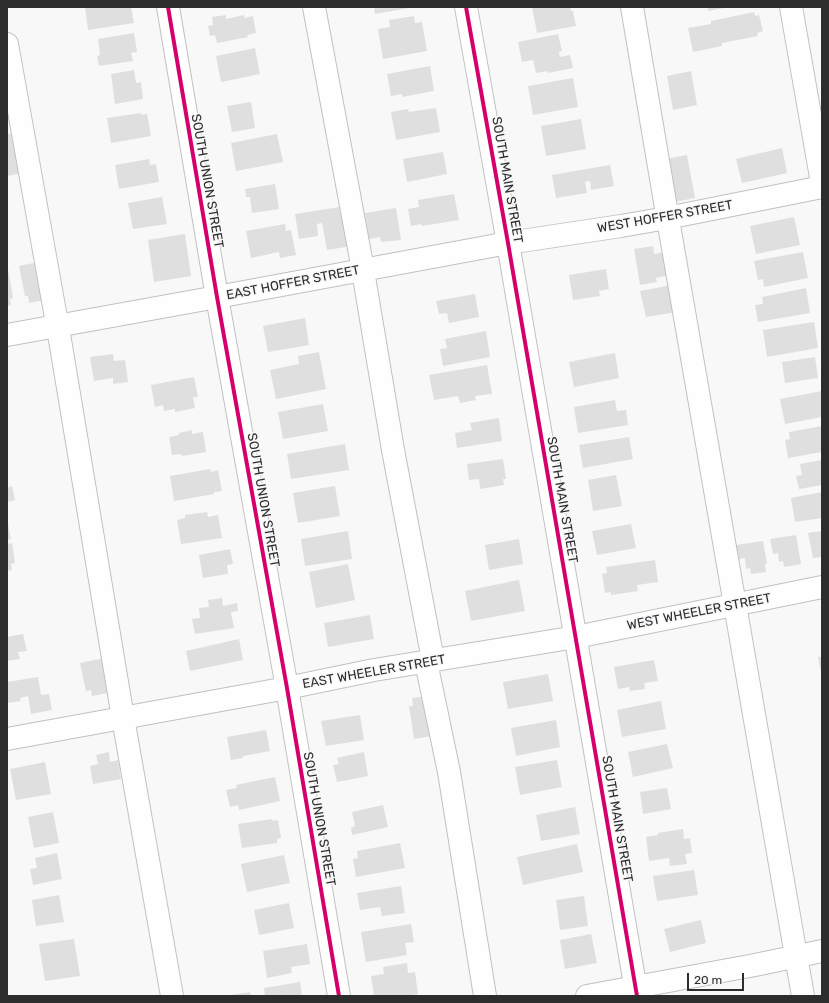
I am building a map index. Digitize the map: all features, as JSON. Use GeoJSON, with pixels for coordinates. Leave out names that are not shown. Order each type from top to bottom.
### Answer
{"type":"FeatureCollection","features":[{"type":"Feature","properties":{"kind":"street","name":"SOUTH UNION STREET"},"geometry":{"type":"LineString","coordinates":[[168,7],[217,297],[287,688],[339,996]]}},
{"type":"Feature","properties":{"kind":"street"},"geometry":{"type":"LineString","coordinates":[[314,7],[363,270],[449,772],[485,996]]}},
{"type":"Feature","properties":{"kind":"street","name":"SOUTH MAIN STREET"},"geometry":{"type":"LineString","coordinates":[[466,7],[576,636],[636,991]]}},
{"type":"Feature","properties":{"kind":"street"},"geometry":{"type":"LineString","coordinates":[[632,7],[667,218],[803,996]]}},
{"type":"Feature","properties":{"kind":"street"},"geometry":{"type":"LineString","coordinates":[[792,7],[822,183]]}},
{"type":"Feature","properties":{"kind":"street"},"geometry":{"type":"LineString","coordinates":[[7,44],[172,996]]}},
{"type":"Feature","properties":{"kind":"street","name":"WEST HOFFER STREET"},"geometry":{"type":"LineString","coordinates":[[508,243],[667,218],[822,187]]}},
{"type":"Feature","properties":{"kind":"street","name":"EAST HOFFER STREET"},"geometry":{"type":"LineString","coordinates":[[7,335],[508,243]]}},
{"type":"Feature","properties":{"kind":"street","name":"WEST WHEELER STREET"},"geometry":{"type":"LineString","coordinates":[[576,636],[822,587]]}},
{"type":"Feature","properties":{"kind":"street","name":"EAST WHEELER STREET"},"geometry":{"type":"LineString","coordinates":[[7,739],[287,688],[374,670],[576,636]]}},
{"type":"Feature","properties":{"kind":"street"},"geometry":{"type":"LineString","coordinates":[[587,996],[636,991],[822,951]]}},
{"type":"Feature","properties":{"kind":"building"},"geometry":{"type":"Polygon","coordinates":[[[85,7],[131,7],[134,23],[88,30],[85,7]]]}},
{"type":"Feature","properties":{"kind":"building"},"geometry":{"type":"Polygon","coordinates":[[[374,7],[409,7],[409,8],[375,14],[374,7]]]}},
{"type":"Feature","properties":{"kind":"building"},"geometry":{"type":"Polygon","coordinates":[[[532,7],[570,7],[571,11],[573,11],[576,26],[537,33],[532,7]]]}},
{"type":"Feature","properties":{"kind":"building"},"geometry":{"type":"Polygon","coordinates":[[[708,7],[724,7],[724,8],[708,11],[708,7]]]}},
{"type":"Feature","properties":{"kind":"building"},"geometry":{"type":"Polygon","coordinates":[[[754,12],[755,16],[759,15],[763,31],[757,33],[758,36],[722,43],[722,46],[693,52],[688,28],[711,24],[711,21],[754,12]]]}},
{"type":"Feature","properties":{"kind":"building"},"geometry":{"type":"Polygon","coordinates":[[[226,15],[226,19],[244,15],[245,18],[253,16],[256,33],[247,35],[248,37],[217,43],[215,35],[210,36],[208,26],[213,25],[212,17],[226,15]]]}},
{"type":"Feature","properties":{"kind":"building"},"geometry":{"type":"Polygon","coordinates":[[[414,16],[415,23],[422,22],[427,51],[383,59],[378,29],[390,27],[389,20],[414,16]]]}},
{"type":"Feature","properties":{"kind":"building"},"geometry":{"type":"Polygon","coordinates":[[[134,33],[137,52],[131,53],[133,61],[99,66],[97,56],[100,55],[98,39],[134,33]]]}},
{"type":"Feature","properties":{"kind":"building"},"geometry":{"type":"Polygon","coordinates":[[[558,34],[562,51],[559,52],[560,57],[570,55],[573,68],[548,73],[547,71],[536,73],[533,60],[522,62],[518,42],[558,34]]]}},
{"type":"Feature","properties":{"kind":"building"},"geometry":{"type":"Polygon","coordinates":[[[255,48],[260,74],[221,82],[216,56],[255,48]]]}},
{"type":"Feature","properties":{"kind":"building"},"geometry":{"type":"Polygon","coordinates":[[[430,66],[434,91],[402,97],[402,94],[391,96],[387,74],[430,66]]]}},
{"type":"Feature","properties":{"kind":"building"},"geometry":{"type":"Polygon","coordinates":[[[134,70],[136,83],[141,82],[143,99],[115,104],[111,74],[134,70]]]}},
{"type":"Feature","properties":{"kind":"building"},"geometry":{"type":"Polygon","coordinates":[[[691,71],[697,105],[673,110],[667,76],[691,71]]]}},
{"type":"Feature","properties":{"kind":"building"},"geometry":{"type":"Polygon","coordinates":[[[573,78],[578,107],[533,115],[528,86],[573,78]]]}},
{"type":"Feature","properties":{"kind":"building"},"geometry":{"type":"Polygon","coordinates":[[[251,102],[255,128],[232,132],[227,106],[251,102]]]}},
{"type":"Feature","properties":{"kind":"building"},"geometry":{"type":"Polygon","coordinates":[[[436,108],[440,132],[396,140],[391,112],[408,109],[409,112],[436,108]]]}},
{"type":"Feature","properties":{"kind":"building"},"geometry":{"type":"Polygon","coordinates":[[[141,113],[142,115],[147,114],[151,136],[111,143],[107,118],[141,113]]]}},
{"type":"Feature","properties":{"kind":"building"},"geometry":{"type":"Polygon","coordinates":[[[581,119],[586,149],[546,156],[541,126],[581,119]]]}},
{"type":"Feature","properties":{"kind":"building"},"geometry":{"type":"Polygon","coordinates":[[[15,133],[22,173],[7,176],[7,134],[15,133]]]}},
{"type":"Feature","properties":{"kind":"building"},"geometry":{"type":"Polygon","coordinates":[[[277,134],[283,162],[236,171],[231,143],[277,134]]]}},
{"type":"Feature","properties":{"kind":"building"},"geometry":{"type":"Polygon","coordinates":[[[782,148],[787,173],[742,183],[736,159],[782,148]]]}},
{"type":"Feature","properties":{"kind":"building"},"geometry":{"type":"Polygon","coordinates":[[[443,152],[447,174],[407,182],[403,159],[443,152]]]}},
{"type":"Feature","properties":{"kind":"building"},"geometry":{"type":"Polygon","coordinates":[[[687,155],[695,198],[675,202],[666,159],[687,155]]]}},
{"type":"Feature","properties":{"kind":"building"},"geometry":{"type":"Polygon","coordinates":[[[149,159],[150,165],[156,164],[159,182],[119,189],[115,165],[149,159]]]}},
{"type":"Feature","properties":{"kind":"building"},"geometry":{"type":"Polygon","coordinates":[[[610,165],[614,186],[591,190],[590,181],[585,182],[587,193],[556,198],[552,175],[610,165]]]}},
{"type":"Feature","properties":{"kind":"building"},"geometry":{"type":"Polygon","coordinates":[[[275,184],[279,209],[252,213],[250,197],[246,197],[245,189],[275,184]]]}},
{"type":"Feature","properties":{"kind":"building"},"geometry":{"type":"Polygon","coordinates":[[[454,194],[459,220],[422,226],[421,224],[411,226],[408,209],[419,207],[418,200],[454,194]]]}},
{"type":"Feature","properties":{"kind":"building"},"geometry":{"type":"Polygon","coordinates":[[[162,197],[167,224],[133,229],[128,203],[162,197]]]}},
{"type":"Feature","properties":{"kind":"building"},"geometry":{"type":"Polygon","coordinates":[[[346,206],[352,246],[327,250],[322,223],[317,224],[318,236],[299,239],[295,214],[346,206]]]}},
{"type":"Feature","properties":{"kind":"building"},"geometry":{"type":"Polygon","coordinates":[[[396,208],[401,240],[381,242],[380,237],[369,239],[365,213],[396,208]]]}},
{"type":"Feature","properties":{"kind":"building"},"geometry":{"type":"Polygon","coordinates":[[[794,217],[800,245],[756,254],[750,226],[794,217]]]}},
{"type":"Feature","properties":{"kind":"building"},"geometry":{"type":"Polygon","coordinates":[[[285,224],[286,231],[291,230],[296,255],[280,258],[279,252],[251,258],[246,231],[285,224]]]}},
{"type":"Feature","properties":{"kind":"building"},"geometry":{"type":"Polygon","coordinates":[[[185,234],[191,276],[154,282],[148,240],[185,234]]]}},
{"type":"Feature","properties":{"kind":"building"},"geometry":{"type":"Polygon","coordinates":[[[653,246],[654,254],[666,252],[671,275],[656,278],[657,282],[640,285],[634,249],[653,246]]]}},
{"type":"Feature","properties":{"kind":"building"},"geometry":{"type":"Polygon","coordinates":[[[803,252],[808,278],[764,287],[763,279],[758,280],[754,261],[803,252]]]}},
{"type":"Feature","properties":{"kind":"building"},"geometry":{"type":"Polygon","coordinates":[[[43,261],[45,300],[29,303],[28,296],[25,296],[19,266],[43,261]]]}},
{"type":"Feature","properties":{"kind":"building"},"geometry":{"type":"Polygon","coordinates":[[[7,269],[13,298],[10,299],[11,305],[7,306],[7,269]]]}},
{"type":"Feature","properties":{"kind":"building"},"geometry":{"type":"Polygon","coordinates":[[[606,269],[609,289],[599,291],[600,296],[573,300],[569,275],[606,269]]]}},
{"type":"Feature","properties":{"kind":"building"},"geometry":{"type":"Polygon","coordinates":[[[672,285],[677,312],[646,317],[640,291],[672,285]]]}},
{"type":"Feature","properties":{"kind":"building"},"geometry":{"type":"Polygon","coordinates":[[[806,288],[810,313],[758,322],[755,305],[763,304],[762,297],[806,288]]]}},
{"type":"Feature","properties":{"kind":"building"},"geometry":{"type":"Polygon","coordinates":[[[475,294],[479,317],[449,323],[447,313],[439,314],[436,301],[475,294]]]}},
{"type":"Feature","properties":{"kind":"building"},"geometry":{"type":"Polygon","coordinates":[[[305,318],[309,345],[268,352],[263,326],[305,318]]]}},
{"type":"Feature","properties":{"kind":"building"},"geometry":{"type":"Polygon","coordinates":[[[814,322],[818,348],[767,357],[763,330],[814,322]]]}},
{"type":"Feature","properties":{"kind":"building"},"geometry":{"type":"Polygon","coordinates":[[[486,331],[490,357],[443,366],[440,349],[447,348],[445,339],[486,331]]]}},
{"type":"Feature","properties":{"kind":"building"},"geometry":{"type":"Polygon","coordinates":[[[319,352],[326,389],[276,399],[270,370],[299,364],[298,356],[319,352]]]}},
{"type":"Feature","properties":{"kind":"building"},"geometry":{"type":"Polygon","coordinates":[[[615,353],[619,378],[574,387],[569,362],[615,353]]]}},
{"type":"Feature","properties":{"kind":"building"},"geometry":{"type":"Polygon","coordinates":[[[113,354],[114,361],[125,360],[128,382],[113,384],[113,378],[94,381],[90,357],[113,354]]]}},
{"type":"Feature","properties":{"kind":"building"},"geometry":{"type":"Polygon","coordinates":[[[815,357],[818,378],[785,383],[782,362],[815,357]]]}},
{"type":"Feature","properties":{"kind":"building"},"geometry":{"type":"Polygon","coordinates":[[[487,365],[492,394],[475,396],[476,400],[460,403],[458,396],[434,400],[429,375],[487,365]]]}},
{"type":"Feature","properties":{"kind":"building"},"geometry":{"type":"Polygon","coordinates":[[[194,377],[198,397],[193,397],[195,408],[175,412],[175,409],[164,411],[163,405],[155,407],[151,385],[194,377]]]}},
{"type":"Feature","properties":{"kind":"building"},"geometry":{"type":"Polygon","coordinates":[[[822,391],[822,417],[785,424],[780,399],[822,391]]]}},
{"type":"Feature","properties":{"kind":"building"},"geometry":{"type":"Polygon","coordinates":[[[615,400],[617,411],[626,410],[628,425],[578,433],[574,407],[615,400]]]}},
{"type":"Feature","properties":{"kind":"building"},"geometry":{"type":"Polygon","coordinates":[[[323,404],[328,431],[283,439],[278,412],[323,404]]]}},
{"type":"Feature","properties":{"kind":"building"},"geometry":{"type":"Polygon","coordinates":[[[499,418],[502,441],[457,448],[455,433],[472,430],[470,423],[499,418]]]}},
{"type":"Feature","properties":{"kind":"building"},"geometry":{"type":"Polygon","coordinates":[[[822,426],[822,452],[788,458],[785,440],[790,439],[789,432],[822,426]]]}},
{"type":"Feature","properties":{"kind":"building"},"geometry":{"type":"Polygon","coordinates":[[[192,430],[192,434],[203,432],[206,452],[182,456],[181,454],[172,455],[169,437],[192,430]]]}},
{"type":"Feature","properties":{"kind":"building"},"geometry":{"type":"Polygon","coordinates":[[[629,437],[633,459],[583,468],[579,445],[629,437]]]}},
{"type":"Feature","properties":{"kind":"building"},"geometry":{"type":"Polygon","coordinates":[[[345,444],[349,470],[291,479],[287,454],[345,444]]]}},
{"type":"Feature","properties":{"kind":"building"},"geometry":{"type":"Polygon","coordinates":[[[503,459],[506,479],[503,479],[504,485],[480,489],[479,479],[469,480],[467,464],[503,459]]]}},
{"type":"Feature","properties":{"kind":"building"},"geometry":{"type":"Polygon","coordinates":[[[822,460],[822,485],[799,489],[796,476],[802,475],[800,464],[822,460]]]}},
{"type":"Feature","properties":{"kind":"building"},"geometry":{"type":"Polygon","coordinates":[[[210,469],[211,472],[218,470],[222,491],[214,492],[214,494],[174,501],[170,476],[210,469]]]}},
{"type":"Feature","properties":{"kind":"building"},"geometry":{"type":"Polygon","coordinates":[[[616,475],[622,506],[593,511],[588,480],[616,475]]]}},
{"type":"Feature","properties":{"kind":"building"},"geometry":{"type":"Polygon","coordinates":[[[12,486],[15,500],[7,502],[7,488],[12,486]]]}},
{"type":"Feature","properties":{"kind":"building"},"geometry":{"type":"Polygon","coordinates":[[[335,486],[340,516],[298,523],[293,493],[335,486]]]}},
{"type":"Feature","properties":{"kind":"building"},"geometry":{"type":"Polygon","coordinates":[[[822,492],[822,518],[795,522],[791,498],[822,492]]]}},
{"type":"Feature","properties":{"kind":"building"},"geometry":{"type":"Polygon","coordinates":[[[207,512],[208,517],[218,515],[222,538],[181,544],[177,520],[185,518],[185,515],[207,512]]]}},
{"type":"Feature","properties":{"kind":"building"},"geometry":{"type":"Polygon","coordinates":[[[7,524],[11,539],[7,540],[7,524]]]}},
{"type":"Feature","properties":{"kind":"building"},"geometry":{"type":"Polygon","coordinates":[[[631,524],[636,548],[597,555],[592,531],[631,524]]]}},
{"type":"Feature","properties":{"kind":"building"},"geometry":{"type":"Polygon","coordinates":[[[348,531],[352,559],[305,566],[301,539],[348,531]]]}},
{"type":"Feature","properties":{"kind":"building"},"geometry":{"type":"Polygon","coordinates":[[[822,531],[822,557],[813,558],[808,533],[822,531]]]}},
{"type":"Feature","properties":{"kind":"building"},"geometry":{"type":"Polygon","coordinates":[[[796,535],[801,564],[784,567],[783,561],[779,562],[778,553],[773,554],[770,539],[796,535]]]}},
{"type":"Feature","properties":{"kind":"building"},"geometry":{"type":"Polygon","coordinates":[[[519,539],[523,564],[489,570],[485,545],[519,539]]]}},
{"type":"Feature","properties":{"kind":"building"},"geometry":{"type":"Polygon","coordinates":[[[763,541],[767,564],[765,564],[766,572],[751,574],[750,568],[746,569],[745,558],[739,559],[738,555],[732,556],[730,546],[763,541]]]}},
{"type":"Feature","properties":{"kind":"building"},"geometry":{"type":"Polygon","coordinates":[[[12,543],[15,563],[11,564],[12,570],[7,571],[7,544],[12,543]]]}},
{"type":"Feature","properties":{"kind":"building"},"geometry":{"type":"Polygon","coordinates":[[[230,549],[233,564],[227,565],[228,574],[203,578],[199,555],[230,549]]]}},
{"type":"Feature","properties":{"kind":"building"},"geometry":{"type":"Polygon","coordinates":[[[655,560],[658,582],[637,585],[638,591],[611,595],[611,592],[605,593],[602,574],[607,573],[606,567],[655,560]]]}},
{"type":"Feature","properties":{"kind":"building"},"geometry":{"type":"Polygon","coordinates":[[[348,564],[355,600],[316,608],[309,572],[348,564]]]}},
{"type":"Feature","properties":{"kind":"building"},"geometry":{"type":"Polygon","coordinates":[[[519,580],[525,611],[471,621],[465,591],[519,580]]]}},
{"type":"Feature","properties":{"kind":"building"},"geometry":{"type":"Polygon","coordinates":[[[222,598],[223,606],[237,603],[238,611],[231,612],[234,628],[195,634],[192,619],[200,618],[199,608],[209,607],[208,600],[222,598]]]}},
{"type":"Feature","properties":{"kind":"building"},"geometry":{"type":"Polygon","coordinates":[[[370,615],[374,639],[328,647],[324,623],[370,615]]]}},
{"type":"Feature","properties":{"kind":"building"},"geometry":{"type":"Polygon","coordinates":[[[23,634],[27,651],[18,652],[20,659],[7,661],[7,637],[23,634]]]}},
{"type":"Feature","properties":{"kind":"building"},"geometry":{"type":"Polygon","coordinates":[[[239,639],[243,660],[190,671],[186,651],[239,639]]]}},
{"type":"Feature","properties":{"kind":"building"},"geometry":{"type":"Polygon","coordinates":[[[818,657],[822,657],[822,669],[820,669],[818,657]]]}},
{"type":"Feature","properties":{"kind":"building"},"geometry":{"type":"Polygon","coordinates":[[[105,658],[112,692],[92,696],[91,690],[86,691],[80,663],[105,658]]]}},
{"type":"Feature","properties":{"kind":"building"},"geometry":{"type":"Polygon","coordinates":[[[654,660],[658,681],[644,683],[645,689],[630,691],[629,687],[618,689],[614,667],[654,660]]]}},
{"type":"Feature","properties":{"kind":"building"},"geometry":{"type":"Polygon","coordinates":[[[548,674],[553,701],[508,709],[503,682],[548,674]]]}},
{"type":"Feature","properties":{"kind":"building"},"geometry":{"type":"Polygon","coordinates":[[[38,677],[41,695],[49,694],[52,710],[31,714],[28,696],[20,698],[21,701],[7,703],[7,682],[38,677]]]}},
{"type":"Feature","properties":{"kind":"building"},"geometry":{"type":"Polygon","coordinates":[[[428,696],[438,735],[414,739],[409,706],[413,706],[412,698],[428,696]]]}},
{"type":"Feature","properties":{"kind":"building"},"geometry":{"type":"Polygon","coordinates":[[[661,701],[666,729],[622,737],[617,710],[661,701]]]}},
{"type":"Feature","properties":{"kind":"building"},"geometry":{"type":"Polygon","coordinates":[[[360,715],[364,740],[326,746],[321,721],[360,715]]]}},
{"type":"Feature","properties":{"kind":"building"},"geometry":{"type":"Polygon","coordinates":[[[556,720],[560,747],[516,756],[511,728],[556,720]]]}},
{"type":"Feature","properties":{"kind":"building"},"geometry":{"type":"Polygon","coordinates":[[[266,730],[270,751],[231,760],[227,737],[266,730]]]}},
{"type":"Feature","properties":{"kind":"building"},"geometry":{"type":"Polygon","coordinates":[[[667,744],[673,768],[633,777],[628,752],[667,744]]]}},
{"type":"Feature","properties":{"kind":"building"},"geometry":{"type":"Polygon","coordinates":[[[109,752],[110,762],[118,760],[121,779],[93,784],[90,766],[98,764],[96,755],[109,752]]]}},
{"type":"Feature","properties":{"kind":"building"},"geometry":{"type":"Polygon","coordinates":[[[364,752],[368,776],[337,782],[333,765],[339,764],[337,758],[364,752]]]}},
{"type":"Feature","properties":{"kind":"building"},"geometry":{"type":"Polygon","coordinates":[[[557,760],[562,787],[520,795],[515,767],[557,760]]]}},
{"type":"Feature","properties":{"kind":"building"},"geometry":{"type":"Polygon","coordinates":[[[45,762],[51,794],[16,800],[10,769],[45,762]]]}},
{"type":"Feature","properties":{"kind":"building"},"geometry":{"type":"Polygon","coordinates":[[[275,777],[280,801],[239,810],[238,805],[230,807],[226,790],[237,788],[236,785],[275,777]]]}},
{"type":"Feature","properties":{"kind":"building"},"geometry":{"type":"Polygon","coordinates":[[[667,788],[671,809],[643,814],[640,792],[667,788]]]}},
{"type":"Feature","properties":{"kind":"building"},"geometry":{"type":"Polygon","coordinates":[[[383,805],[388,827],[352,835],[351,828],[355,826],[352,812],[383,805]]]}},
{"type":"Feature","properties":{"kind":"building"},"geometry":{"type":"Polygon","coordinates":[[[575,807],[580,834],[541,841],[536,815],[575,807]]]}},
{"type":"Feature","properties":{"kind":"building"},"geometry":{"type":"Polygon","coordinates":[[[53,812],[59,843],[34,848],[28,817],[53,812]]]}},
{"type":"Feature","properties":{"kind":"building"},"geometry":{"type":"Polygon","coordinates":[[[272,819],[273,821],[278,820],[281,838],[277,839],[277,843],[242,848],[238,824],[272,819]]]}},
{"type":"Feature","properties":{"kind":"building"},"geometry":{"type":"Polygon","coordinates":[[[683,829],[684,839],[690,838],[692,853],[685,854],[687,864],[670,866],[669,858],[649,861],[646,837],[658,835],[658,833],[683,829]]]}},
{"type":"Feature","properties":{"kind":"building"},"geometry":{"type":"Polygon","coordinates":[[[400,843],[405,868],[356,877],[353,859],[358,858],[357,851],[400,843]]]}},
{"type":"Feature","properties":{"kind":"building"},"geometry":{"type":"Polygon","coordinates":[[[577,844],[583,872],[523,885],[517,857],[577,844]]]}},
{"type":"Feature","properties":{"kind":"building"},"geometry":{"type":"Polygon","coordinates":[[[57,853],[62,879],[33,885],[30,869],[37,868],[35,858],[57,853]]]}},
{"type":"Feature","properties":{"kind":"building"},"geometry":{"type":"Polygon","coordinates":[[[284,855],[290,883],[247,892],[241,864],[284,855]]]}},
{"type":"Feature","properties":{"kind":"building"},"geometry":{"type":"Polygon","coordinates":[[[694,870],[698,895],[657,901],[653,876],[694,870]]]}},
{"type":"Feature","properties":{"kind":"building"},"geometry":{"type":"Polygon","coordinates":[[[401,886],[405,913],[382,916],[380,907],[360,910],[357,893],[401,886]]]}},
{"type":"Feature","properties":{"kind":"building"},"geometry":{"type":"Polygon","coordinates":[[[59,895],[64,922],[36,926],[32,900],[59,895]]]}},
{"type":"Feature","properties":{"kind":"building"},"geometry":{"type":"Polygon","coordinates":[[[584,896],[588,926],[560,930],[556,900],[584,896]]]}},
{"type":"Feature","properties":{"kind":"building"},"geometry":{"type":"Polygon","coordinates":[[[289,903],[294,928],[259,935],[254,910],[289,903]]]}},
{"type":"Feature","properties":{"kind":"building"},"geometry":{"type":"Polygon","coordinates":[[[701,920],[706,943],[670,952],[664,929],[701,920]]]}},
{"type":"Feature","properties":{"kind":"building"},"geometry":{"type":"Polygon","coordinates":[[[411,924],[414,942],[405,943],[407,955],[366,962],[361,932],[411,924]]]}},
{"type":"Feature","properties":{"kind":"building"},"geometry":{"type":"Polygon","coordinates":[[[591,934],[597,963],[565,969],[560,940],[591,934]]]}},
{"type":"Feature","properties":{"kind":"building"},"geometry":{"type":"Polygon","coordinates":[[[74,939],[80,976],[45,981],[39,944],[74,939]]]}},
{"type":"Feature","properties":{"kind":"building"},"geometry":{"type":"Polygon","coordinates":[[[307,944],[310,964],[291,967],[292,973],[267,978],[263,951],[307,944]]]}},
{"type":"Feature","properties":{"kind":"building"},"geometry":{"type":"Polygon","coordinates":[[[407,963],[408,973],[415,972],[418,994],[406,996],[374,996],[371,976],[384,974],[383,967],[407,963]]]}},
{"type":"Feature","properties":{"kind":"building"},"geometry":{"type":"Polygon","coordinates":[[[300,982],[302,996],[265,996],[264,988],[300,982]]]}},
{"type":"Feature","properties":{"kind":"building"},"geometry":{"type":"Polygon","coordinates":[[[250,992],[251,996],[231,996],[231,995],[250,992]]]}},
{"type":"Feature","properties":{"kind":"cycle path"},"geometry":{"type":"LineString","coordinates":[[168,7],[217,297],[287,688],[339,996]]}},
{"type":"Feature","properties":{"kind":"cycle path"},"geometry":{"type":"LineString","coordinates":[[466,7],[637,996]]}}]}
